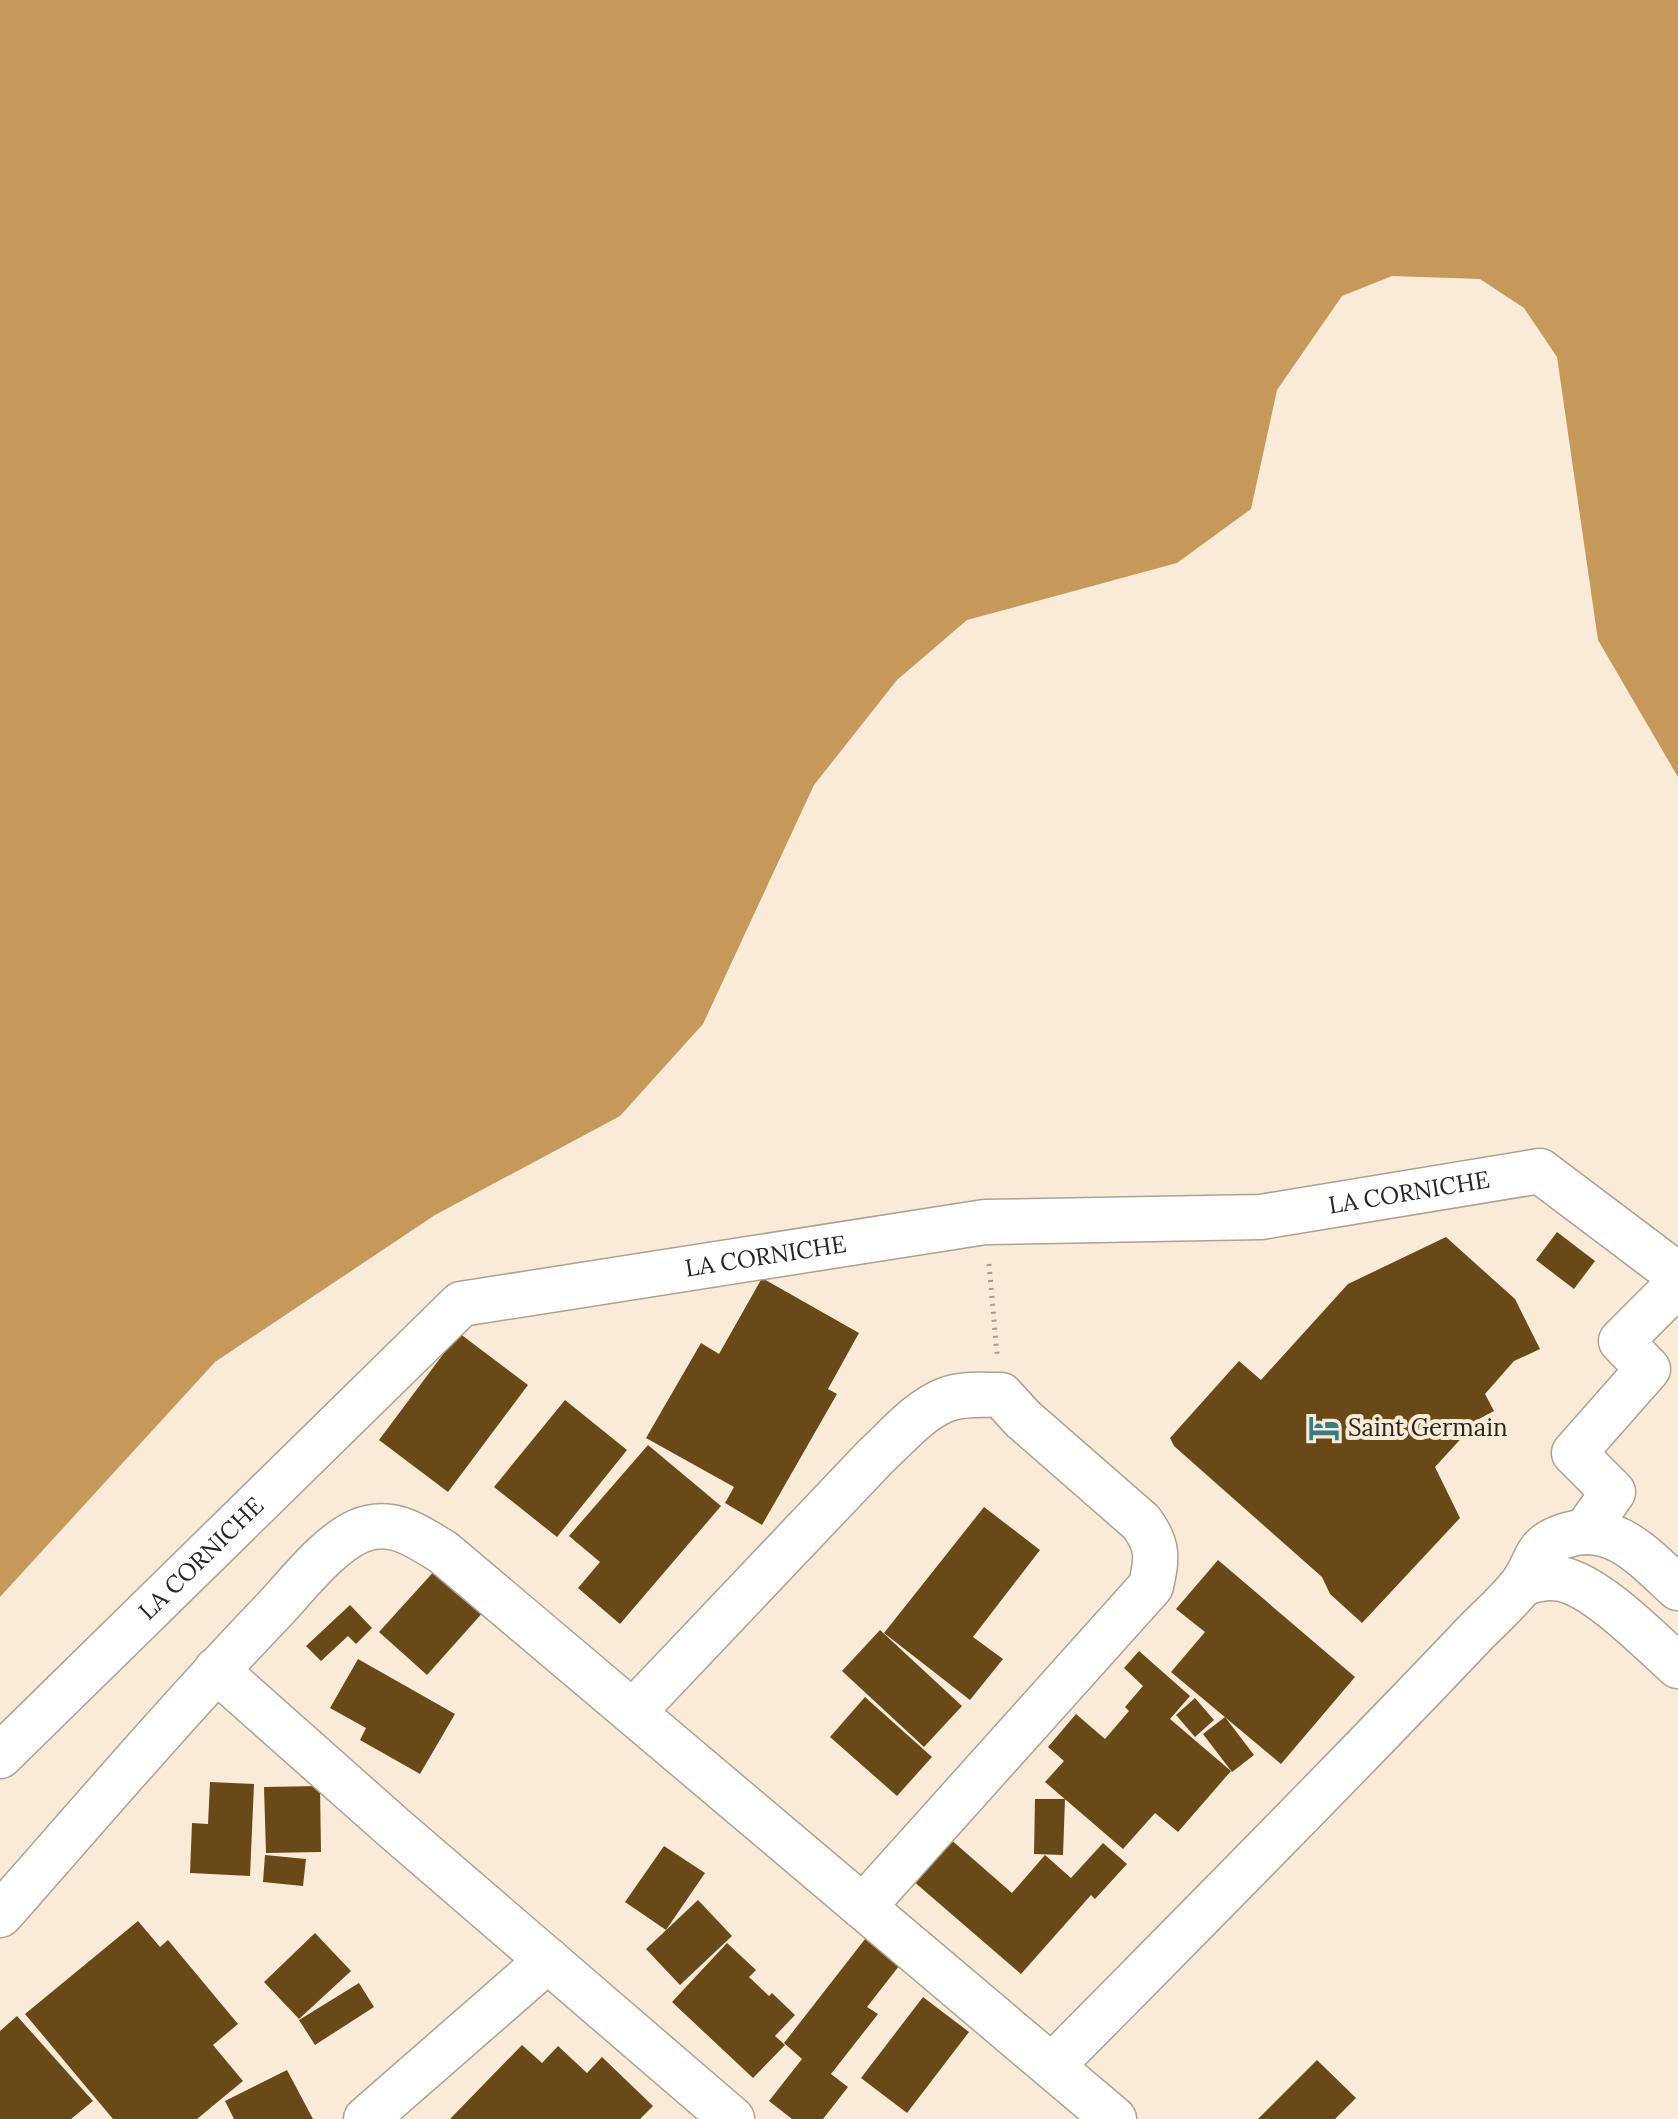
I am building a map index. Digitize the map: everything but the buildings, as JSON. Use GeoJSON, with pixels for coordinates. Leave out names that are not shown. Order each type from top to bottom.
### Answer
{"type":"FeatureCollection","features":[{"type":"Feature","properties":{"kind":"street","name":"LA CORNICHE"},"geometry":{"type":"LineString","coordinates":[[0,1756],[461,1304],[985,1222],[1261,1217],[1540,1171],[1678,1275]]}},
{"type":"Feature","properties":{"kind":"street"},"geometry":{"type":"LineString","coordinates":[[1585,1532],[1613,1492],[1574,1453],[1648,1369],[1621,1341],[1678,1284]]}},
{"type":"Feature","properties":{"kind":"street"},"geometry":{"type":"LineString","coordinates":[[633,1712],[876,1456],[916,1419],[944,1400],[968,1395],[1001,1395],[1023,1419],[1141,1522],[1152,1537],[1157,1559],[1151,1586],[863,1907]]}},
{"type":"Feature","properties":{"kind":"street"},"geometry":{"type":"LineString","coordinates":[[0,1915],[216,1670],[336,1545],[360,1530],[385,1525],[408,1530],[443,1552],[1114,2119]]}},
{"type":"Feature","properties":{"kind":"street"},"geometry":{"type":"LineString","coordinates":[[1052,2066],[1524,1583],[1539,1550],[1560,1537],[1599,1532],[1628,1543],[1678,1588]]}},
{"type":"Feature","properties":{"kind":"street"},"geometry":{"type":"LineString","coordinates":[[1524,1583],[1545,1577],[1559,1578],[1585,1588],[1678,1666]]}},
{"type":"Feature","properties":{"kind":"street"},"geometry":{"type":"LineString","coordinates":[[216,1670],[732,2119]]}},
{"type":"Feature","properties":{"kind":"street"},"geometry":{"type":"LineString","coordinates":[[366,2119],[548,1960]]}},
{"type":"Feature","properties":{"kind":"path"},"geometry":{"type":"LineString","coordinates":[[985,1222],[1001,1395]]}},
{"type":"Feature","properties":{"kind":"shaded area"},"geometry":{"type":"Polygon","coordinates":[[[0,0],[1678,0],[1678,777],[1598,640],[1557,357],[1524,308],[1480,279],[1392,276],[1342,296],[1277,390],[1251,509],[1177,563],[967,620],[897,680],[814,785],[703,1024],[620,1116],[435,1215],[215,1362],[0,1597],[0,0]]]}},
{"type":"Feature","properties":{"kind":"place","name":"Saint Germain"},"geometry":{"type":"Point","coordinates":[1324,1428]}}]}
